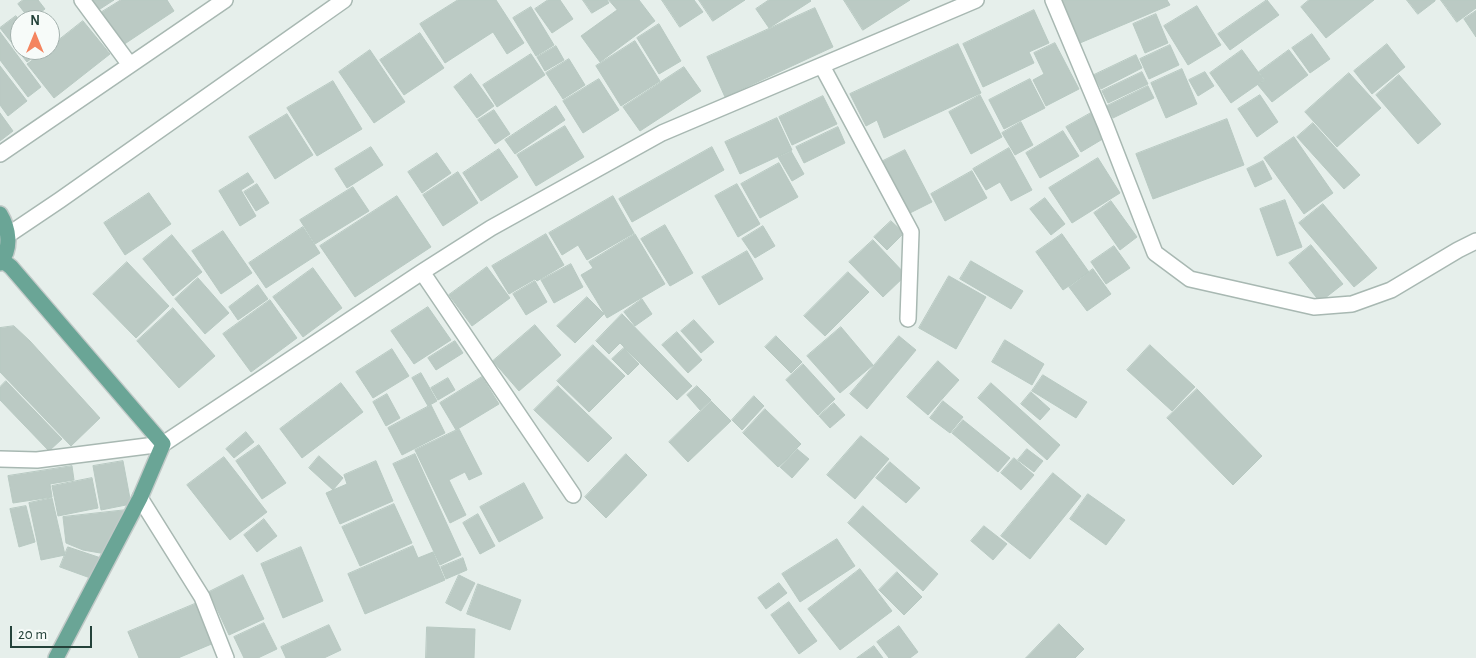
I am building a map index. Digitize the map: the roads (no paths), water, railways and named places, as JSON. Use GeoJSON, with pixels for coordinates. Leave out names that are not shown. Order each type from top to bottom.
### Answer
{"type":"FeatureCollection","features":[{"type":"Feature","properties":{"kind":"main road"},"geometry":{"type":"LineString","coordinates":[[0,214],[6,223],[8,235],[8,247],[1,261],[11,267],[163,444],[140,498],[56,658]]}},
{"type":"Feature","properties":{"kind":"street"},"geometry":{"type":"LineString","coordinates":[[82,0],[130,65]]}},
{"type":"Feature","properties":{"kind":"street"},"geometry":{"type":"LineString","coordinates":[[0,154],[225,0]]}},
{"type":"Feature","properties":{"kind":"street"},"geometry":{"type":"LineString","coordinates":[[8,235],[344,0]]}},
{"type":"Feature","properties":{"kind":"street"},"geometry":{"type":"LineString","coordinates":[[0,459],[37,460],[163,444],[490,228],[662,133],[976,0]]}},
{"type":"Feature","properties":{"kind":"street"},"geometry":{"type":"LineString","coordinates":[[1052,0],[1105,124],[1155,253],[1190,280],[1314,307],[1352,304],[1391,290],[1476,241]]}},
{"type":"Feature","properties":{"kind":"street"},"geometry":{"type":"LineString","coordinates":[[822,66],[911,232],[908,320]]}},
{"type":"Feature","properties":{"kind":"street"},"geometry":{"type":"LineString","coordinates":[[422,272],[573,496]]}},
{"type":"Feature","properties":{"kind":"street"},"geometry":{"type":"LineString","coordinates":[[140,498],[202,597],[226,658]]}}]}
